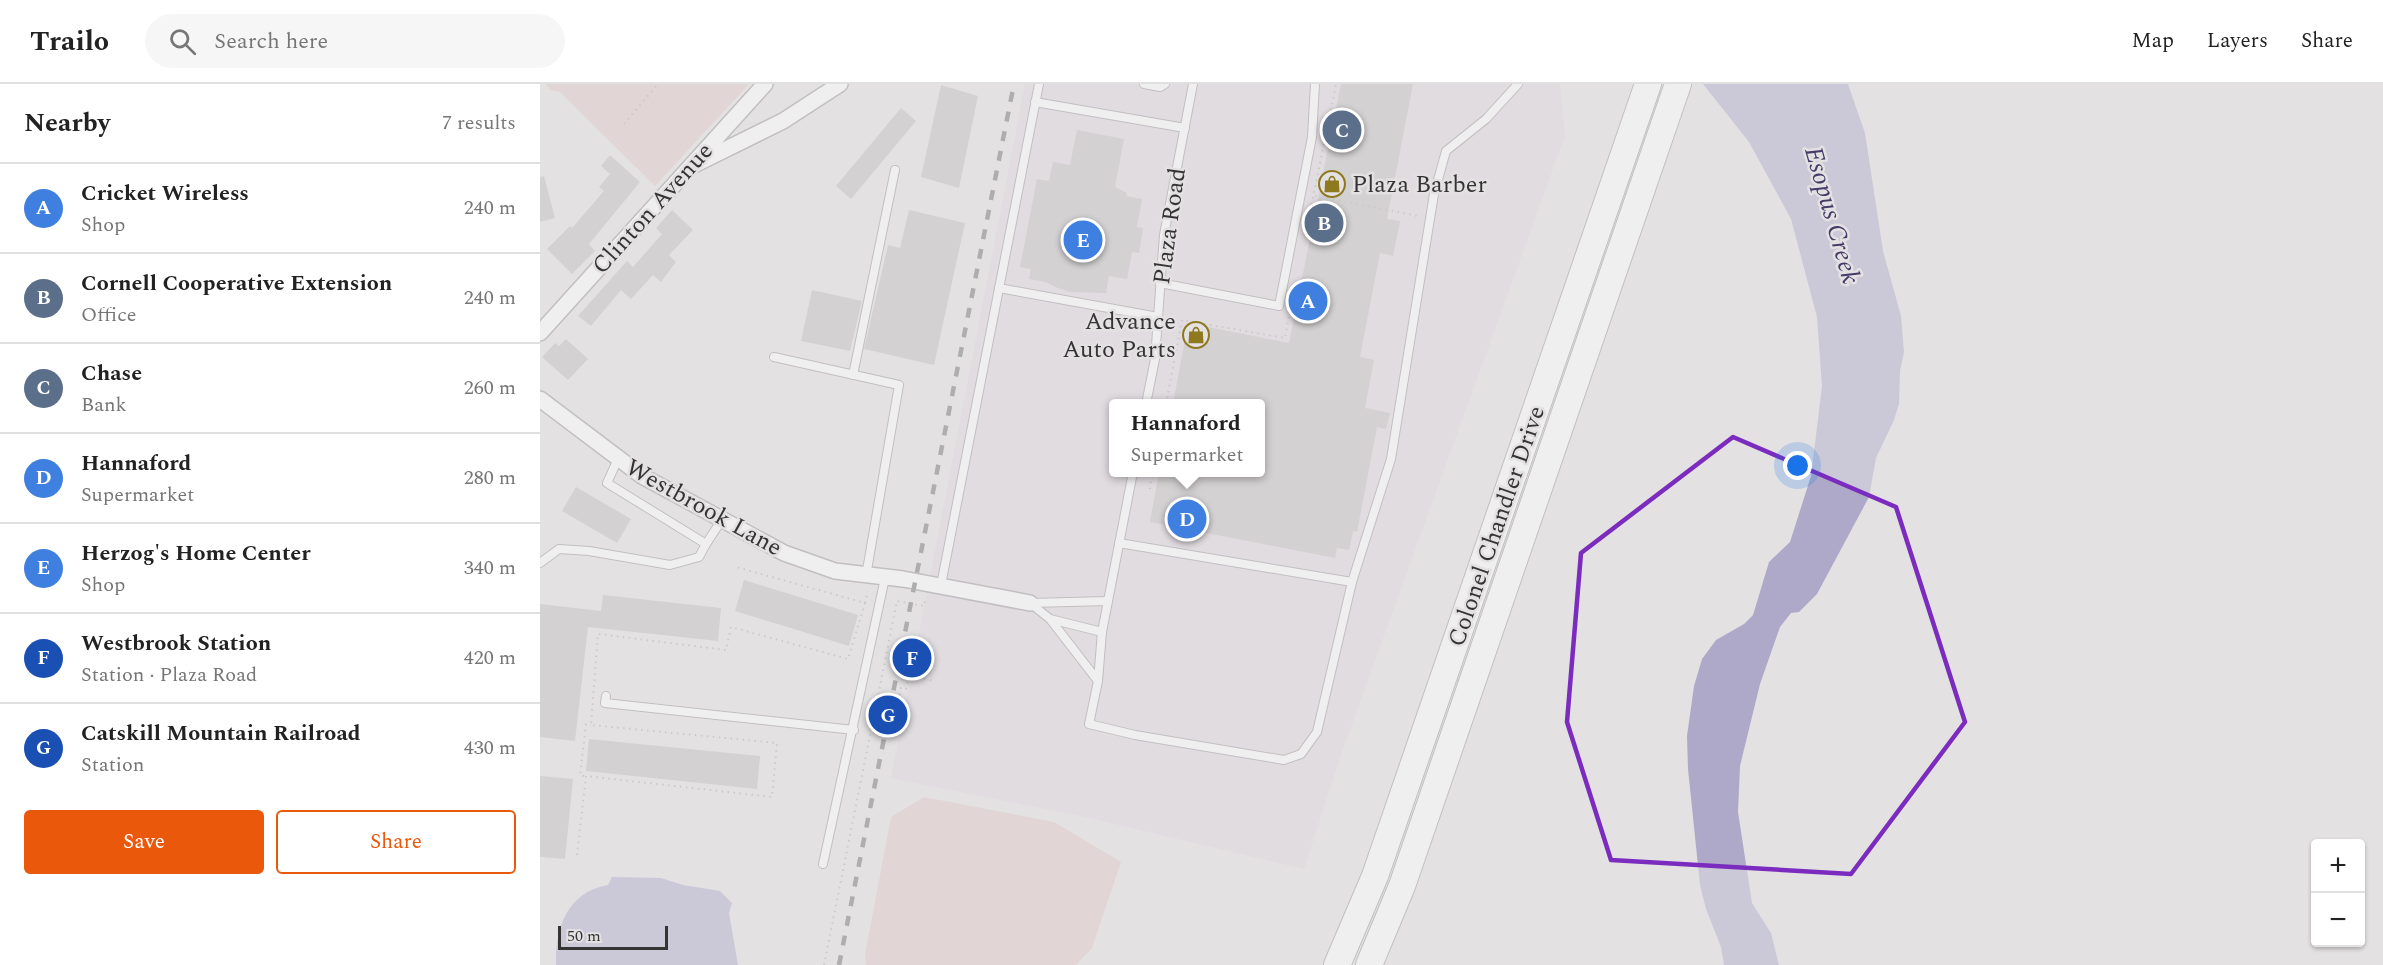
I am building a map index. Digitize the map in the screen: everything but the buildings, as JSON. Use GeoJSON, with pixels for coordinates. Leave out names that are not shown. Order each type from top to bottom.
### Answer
{"type":"FeatureCollection","features":[{"type":"Feature","properties":{"kind":"highway","name":"Colonel Chandler Drive"},"geometry":{"type":"LineString","coordinates":[[1336,965],[1375,876],[1648,84]]}},
{"type":"Feature","properties":{"kind":"highway","name":"Colonel Chandler Drive"},"geometry":{"type":"LineString","coordinates":[[1369,965],[1402,886],[1678,84]]}},
{"type":"Feature","properties":{"kind":"street","name":"Clinton Avenue"},"geometry":{"type":"LineString","coordinates":[[543,322],[692,166],[765,84]]}},
{"type":"Feature","properties":{"kind":"street"},"geometry":{"type":"LineString","coordinates":[[692,166],[783,121],[840,84]]}},
{"type":"Feature","properties":{"kind":"street","name":"Westbrook Lane"},"geometry":{"type":"LineString","coordinates":[[540,399],[618,459],[721,521],[812,565],[885,578]]}},
{"type":"Feature","properties":{"kind":"street"},"geometry":{"type":"LineString","coordinates":[[885,578],[935,584],[1030,603]]}},
{"type":"Feature","properties":{"kind":"lane"},"geometry":{"type":"LineString","coordinates":[[935,584],[999,288],[1039,84]]}},
{"type":"Feature","properties":{"kind":"lane"},"geometry":{"type":"LineString","coordinates":[[1144,84],[1160,87],[1165,84]]}},
{"type":"Feature","properties":{"kind":"lane","name":"Plaza Road"},"geometry":{"type":"LineString","coordinates":[[1147,399],[1155,359],[1164,235],[1185,128],[1191,84]]}},
{"type":"Feature","properties":{"kind":"lane"},"geometry":{"type":"LineString","coordinates":[[1160,283],[1280,306],[1312,137],[1315,84]]}},
{"type":"Feature","properties":{"kind":"lane"},"geometry":{"type":"LineString","coordinates":[[1132,477],[1102,632],[1098,681],[1089,724],[1135,735],[1284,760],[1301,754],[1317,732],[1352,582],[1391,459],[1441,163],[1446,151],[1486,119],[1518,84]]}},
{"type":"Feature","properties":{"kind":"lane"},"geometry":{"type":"LineString","coordinates":[[1035,102],[1185,128]]}},
{"type":"Feature","properties":{"kind":"lane"},"geometry":{"type":"LineString","coordinates":[[853,375],[895,170]]}},
{"type":"Feature","properties":{"kind":"lane"},"geometry":{"type":"LineString","coordinates":[[999,288],[1158,317]]}},
{"type":"Feature","properties":{"kind":"lane"},"geometry":{"type":"LineString","coordinates":[[774,357],[898,386],[866,576]]}},
{"type":"Feature","properties":{"kind":"lane"},"geometry":{"type":"LineString","coordinates":[[618,459],[608,483],[706,544]]}},
{"type":"Feature","properties":{"kind":"lane"},"geometry":{"type":"LineString","coordinates":[[540,563],[559,549],[589,551],[670,565],[699,557],[721,521]]}},
{"type":"Feature","properties":{"kind":"lane"},"geometry":{"type":"LineString","coordinates":[[1119,543],[1352,582]]}},
{"type":"Feature","properties":{"kind":"lane"},"geometry":{"type":"LineString","coordinates":[[823,864],[854,730],[885,578]]}},
{"type":"Feature","properties":{"kind":"lane"},"geometry":{"type":"LineString","coordinates":[[1030,603],[1108,601]]}},
{"type":"Feature","properties":{"kind":"lane"},"geometry":{"type":"LineString","coordinates":[[1030,603],[1050,620],[1098,681]]}},
{"type":"Feature","properties":{"kind":"lane"},"geometry":{"type":"LineString","coordinates":[[1050,620],[1102,632]]}},
{"type":"Feature","properties":{"kind":"lane"},"geometry":{"type":"LineString","coordinates":[[606,696],[605,703],[854,730]]}},
{"type":"Feature","properties":{"kind":"path"},"geometry":{"type":"LineString","coordinates":[[624,124],[658,84]]}},
{"type":"Feature","properties":{"kind":"path"},"geometry":{"type":"LineString","coordinates":[[1307,229],[1336,84]]}},
{"type":"Feature","properties":{"kind":"path"},"geometry":{"type":"LineString","coordinates":[[1313,196],[1430,219]]}},
{"type":"Feature","properties":{"kind":"path"},"geometry":{"type":"LineString","coordinates":[[1167,399],[1182,320],[1285,339],[1291,306]]}},
{"type":"Feature","properties":{"kind":"path"},"geometry":{"type":"LineString","coordinates":[[1150,489],[1151,477]]}},
{"type":"Feature","properties":{"kind":"path"},"geometry":{"type":"LineString","coordinates":[[591,725],[598,634],[726,650],[731,627],[848,659],[866,603],[736,567]]}},
{"type":"Feature","properties":{"kind":"path"},"geometry":{"type":"LineString","coordinates":[[824,965],[897,601],[924,606],[935,584]]}},
{"type":"Feature","properties":{"kind":"path"},"geometry":{"type":"LineString","coordinates":[[899,701],[901,688],[906,689],[909,675],[933,681]]}},
{"type":"Feature","properties":{"kind":"path"},"geometry":{"type":"LineString","coordinates":[[586,724],[777,744],[772,797],[585,776],[580,775],[586,724]]}},
{"type":"Feature","properties":{"kind":"path"},"geometry":{"type":"LineString","coordinates":[[577,855],[585,776]]}},
{"type":"Feature","properties":{"kind":"highlighted area"},"geometry":{"type":"Polygon","coordinates":[[[1733,437],[1896,507],[1965,722],[1851,874],[1611,860],[1567,722],[1581,553],[1733,437]]]}},
{"type":"Feature","properties":{"kind":"shaded area"},"geometry":{"type":"Polygon","coordinates":[[[546,84],[749,84],[655,186],[560,92],[550,90],[546,84]]]}},
{"type":"Feature","properties":{"kind":"shaded area"},"geometry":{"type":"Polygon","coordinates":[[[1025,84],[1560,84],[1565,136],[1342,752],[1304,869],[1085,817],[891,778],[1025,84]]]}},
{"type":"Feature","properties":{"kind":"shaded area"},"geometry":{"type":"Polygon","coordinates":[[[924,797],[1054,822],[1121,862],[1092,948],[1076,965],[866,965],[865,955],[891,817],[924,797]]]}},
{"type":"Feature","properties":{"kind":"water","name":"Esopus Creek"},"geometry":{"type":"Polygon","coordinates":[[[1703,84],[1848,84],[1865,133],[1883,251],[1901,316],[1904,352],[1900,371],[1899,404],[1876,458],[1869,497],[1817,594],[1799,612],[1791,613],[1780,627],[1760,684],[1740,766],[1738,812],[1752,903],[1771,933],[1779,965],[1724,965],[1721,947],[1706,909],[1700,885],[1688,769],[1687,736],[1694,686],[1702,659],[1716,640],[1744,624],[1753,615],[1769,562],[1790,542],[1811,476],[1822,386],[1817,317],[1791,219],[1749,142],[1703,84]]]}},
{"type":"Feature","properties":{"kind":"water"},"geometry":{"type":"Polygon","coordinates":[[[612,877],[661,878],[683,885],[720,891],[732,903],[729,913],[738,965],[556,965],[558,938],[566,914],[582,895],[608,885],[612,877]]]}},
{"type":"Feature","properties":{"kind":"railway"},"geometry":{"type":"LineString","coordinates":[[839,965],[1014,84]]}},
{"type":"Feature","properties":{"kind":"place","name":"Chase"},"geometry":{"type":"Point","coordinates":[1342,130]}},
{"type":"Feature","properties":{"kind":"place","name":"Plaza Barber"},"geometry":{"type":"Point","coordinates":[1332,184]}},
{"type":"Feature","properties":{"kind":"place","name":"Cornell Cooperative Extension"},"geometry":{"type":"Point","coordinates":[1324,223]}},
{"type":"Feature","properties":{"kind":"place","name":"Herzog's Home Center"},"geometry":{"type":"Point","coordinates":[1083,240]}},
{"type":"Feature","properties":{"kind":"place","name":"Cricket Wireless"},"geometry":{"type":"Point","coordinates":[1308,301]}},
{"type":"Feature","properties":{"kind":"place","name":"Advance Auto Parts"},"geometry":{"type":"Point","coordinates":[1196,335]}},
{"type":"Feature","properties":{"kind":"place","name":"Hannaford"},"geometry":{"type":"Point","coordinates":[1187,519]}},
{"type":"Feature","properties":{"kind":"place","name":"Westbrook Station"},"geometry":{"type":"Point","coordinates":[912,658]}},
{"type":"Feature","properties":{"kind":"place","name":"Catskill Mountain Railroad"},"geometry":{"type":"Point","coordinates":[888,715]}}]}
